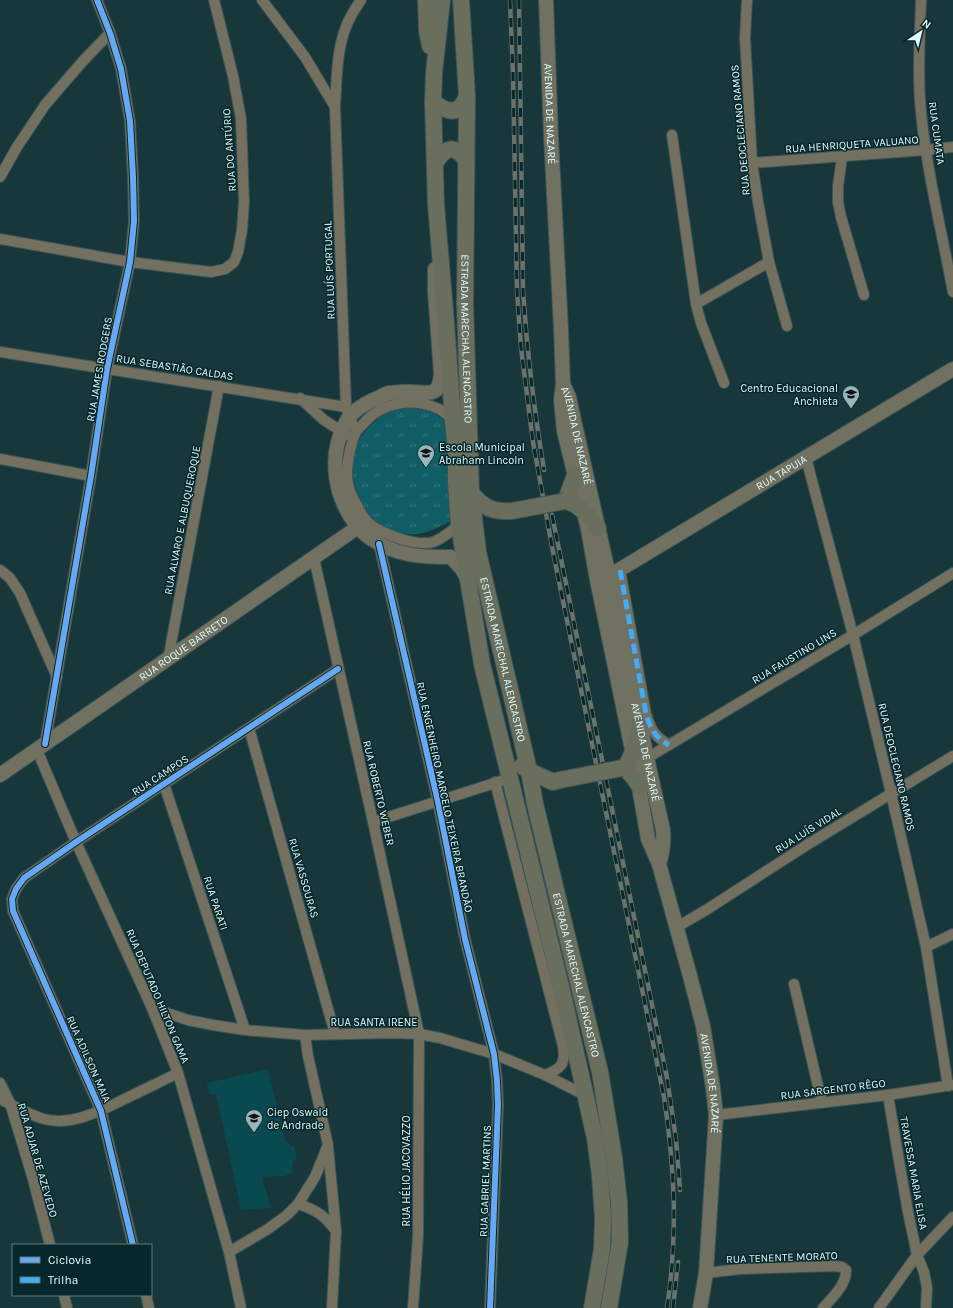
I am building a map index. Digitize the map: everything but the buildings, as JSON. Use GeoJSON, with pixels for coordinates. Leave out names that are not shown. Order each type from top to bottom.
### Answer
{"type":"FeatureCollection","features":[{"type":"Feature","properties":{"kind":"main road"},"geometry":{"type":"LineString","coordinates":[[426,0],[428,31],[434,73]]}},
{"type":"Feature","properties":{"kind":"main road","name":"ESTRADA MARECHAL ALENCASTRO"},"geometry":{"type":"LineString","coordinates":[[442,0],[434,73],[433,102],[436,162],[436,205],[456,451],[456,482],[459,525],[482,664],[500,737],[503,780],[587,1096],[595,1138],[600,1175],[603,1218],[602,1249],[592,1308]]}},
{"type":"Feature","properties":{"kind":"main road","name":"ESTRADA MARECHAL ALENCASTRO"},"geometry":{"type":"LineString","coordinates":[[461,0],[467,96],[466,304],[471,493],[478,552],[529,771],[535,804],[600,1072],[614,1158],[619,1202],[620,1242],[609,1308]]}},
{"type":"Feature","properties":{"kind":"main road","name":"AVENIDA DE NAZARÉ"},"geometry":{"type":"LineString","coordinates":[[546,0],[563,384],[561,400],[564,431],[584,511],[640,756],[663,830],[663,847],[659,864]]}},
{"type":"Feature","properties":{"kind":"main road"},"geometry":{"type":"LineString","coordinates":[[433,102],[442,109],[457,111],[462,106],[467,96]]}},
{"type":"Feature","properties":{"kind":"main road"},"geometry":{"type":"LineString","coordinates":[[436,162],[443,152],[452,149],[456,150],[466,160]]}},
{"type":"Feature","properties":{"kind":"main road","name":"ESTRADA MARECHAL ALENCASTRO"},"geometry":{"type":"LineString","coordinates":[[348,412],[388,393],[402,391],[432,392],[437,390],[441,374],[435,292],[438,241]]}},
{"type":"Feature","properties":{"kind":"main road","name":"RUA TAPUIA"},"geometry":{"type":"LineString","coordinates":[[615,573],[953,369]]}},
{"type":"Feature","properties":{"kind":"main road","name":"AVENIDA DE NAZARÉ"},"geometry":{"type":"LineString","coordinates":[[563,384],[569,397],[574,416],[598,528],[615,573],[632,690],[640,724]]}},
{"type":"Feature","properties":{"kind":"main road"},"geometry":{"type":"LineString","coordinates":[[348,412],[350,433],[336,447],[335,463],[336,477],[345,506],[362,524],[367,536],[379,544],[392,551],[405,554],[430,557],[451,557],[462,569],[467,578]]}},
{"type":"Feature","properties":{"kind":"main road"},"geometry":{"type":"LineString","coordinates":[[566,500],[575,475]]}},
{"type":"Feature","properties":{"kind":"main road"},"geometry":{"type":"LineString","coordinates":[[471,493],[484,506],[491,510],[500,512],[566,500],[584,511],[598,528]]}},
{"type":"Feature","properties":{"kind":"main road","name":"RUA ROQUE BARRETO"},"geometry":{"type":"LineString","coordinates":[[0,776],[362,524]]}},
{"type":"Feature","properties":{"kind":"main road"},"geometry":{"type":"LineString","coordinates":[[500,737],[513,758],[529,771],[556,781],[623,768],[640,756],[637,742],[640,724]]}},
{"type":"Feature","properties":{"kind":"main road","name":"AVENIDA DE NAZARÉ"},"geometry":{"type":"LineString","coordinates":[[640,756],[640,787],[648,839],[659,864],[703,1026],[716,1115],[706,1273],[700,1308]]}},
{"type":"Feature","properties":{"kind":"main road"},"geometry":{"type":"LineString","coordinates":[[623,768],[634,778],[640,787]]}},
{"type":"Feature","properties":{"kind":"main road"},"geometry":{"type":"LineString","coordinates":[[535,804],[556,781]]}},
{"type":"Feature","properties":{"kind":"street","name":"RUA JAMES RODGERS"},"geometry":{"type":"LineString","coordinates":[[41,747],[57,677],[91,476],[107,369],[130,262],[134,221],[130,121],[121,69],[110,33],[97,0]]}},
{"type":"Feature","properties":{"kind":"street","name":"RUA DO ANTÚRIO"},"geometry":{"type":"LineString","coordinates":[[130,262],[211,272],[225,269],[234,262],[238,252],[242,230],[244,202],[241,119],[233,76],[214,0]]}},
{"type":"Feature","properties":{"kind":"street","name":"RUA LUÍS PORTUGAL"},"geometry":{"type":"LineString","coordinates":[[262,0],[305,57],[335,107]]}},
{"type":"Feature","properties":{"kind":"street","name":"RUA LUÍS PORTUGAL"},"geometry":{"type":"LineString","coordinates":[[348,412],[335,107],[338,60],[342,40],[350,17],[361,0]]}},
{"type":"Feature","properties":{"kind":"street","name":"RUA DEOCLECIANO RAMOS"},"geometry":{"type":"LineString","coordinates":[[747,0],[745,38],[752,164],[769,262],[787,326]]}},
{"type":"Feature","properties":{"kind":"street","name":"RUA CUMATA"},"geometry":{"type":"LineString","coordinates":[[921,0],[919,80],[921,111],[926,150],[953,292]]}},
{"type":"Feature","properties":{"kind":"street"},"geometry":{"type":"LineString","coordinates":[[0,177],[44,105],[83,60],[110,33]]}},
{"type":"Feature","properties":{"kind":"street"},"geometry":{"type":"LineString","coordinates":[[672,135],[696,304],[701,323],[724,383]]}},
{"type":"Feature","properties":{"kind":"street","name":"RUA HENRIQUETA VALUANO"},"geometry":{"type":"LineString","coordinates":[[752,164],[953,147]]}},
{"type":"Feature","properties":{"kind":"street"},"geometry":{"type":"LineString","coordinates":[[842,157],[838,186],[838,202],[864,294]]}},
{"type":"Feature","properties":{"kind":"street"},"geometry":{"type":"LineString","coordinates":[[0,240],[130,262]]}},
{"type":"Feature","properties":{"kind":"street"},"geometry":{"type":"LineString","coordinates":[[696,304],[769,262]]}},
{"type":"Feature","properties":{"kind":"street","name":"RUA SEBASTIÃO CALDAS"},"geometry":{"type":"LineString","coordinates":[[0,352],[300,398],[348,412]]}},
{"type":"Feature","properties":{"kind":"street","name":"RUA ALVARO E ALBUQUEROQUE"},"geometry":{"type":"LineString","coordinates":[[168,660],[219,386]]}},
{"type":"Feature","properties":{"kind":"street"},"geometry":{"type":"LineString","coordinates":[[300,398],[320,416],[350,433],[370,416],[395,404],[413,402],[426,404],[440,409],[453,420]]}},
{"type":"Feature","properties":{"kind":"street","name":"RUA DEOCLECIANO RAMOS"},"geometry":{"type":"LineString","coordinates":[[806,458],[853,635],[891,793],[926,947],[951,1085]]}},
{"type":"Feature","properties":{"kind":"street"},"geometry":{"type":"LineString","coordinates":[[0,459],[91,476]]}},
{"type":"Feature","properties":{"kind":"street"},"geometry":{"type":"LineString","coordinates":[[362,524],[401,539],[417,542],[432,542],[438,540],[459,525]]}},
{"type":"Feature","properties":{"kind":"street"},"geometry":{"type":"LineString","coordinates":[[432,542],[451,557]]}},
{"type":"Feature","properties":{"kind":"street","name":"RUA ENGENHEIRO MARCELO TEIXEIRA BRANDÃO"},"geometry":{"type":"LineString","coordinates":[[379,544],[438,802],[465,939],[494,1054]]}},
{"type":"Feature","properties":{"kind":"street","name":"RUA ROBERTO WEBER"},"geometry":{"type":"LineString","coordinates":[[314,558],[419,1034]]}},
{"type":"Feature","properties":{"kind":"street"},"geometry":{"type":"LineString","coordinates":[[0,570],[10,578],[20,593],[57,677]]}},
{"type":"Feature","properties":{"kind":"street","name":"AVENIDA DE NAZARÉ"},"geometry":{"type":"LineString","coordinates":[[615,573],[650,727],[655,735],[669,745]]}},
{"type":"Feature","properties":{"kind":"street","name":"RUA FAUSTINO LINS"},"geometry":{"type":"LineString","coordinates":[[640,756],[669,745],[853,635],[953,573]]}},
{"type":"Feature","properties":{"kind":"street","name":"RUA CAMPOS"},"geometry":{"type":"LineString","coordinates":[[13,911],[12,899],[16,889],[24,878],[338,669]]}},
{"type":"Feature","properties":{"kind":"street","name":"RUA VASSOURAS"},"geometry":{"type":"LineString","coordinates":[[249,728],[335,1034]]}},
{"type":"Feature","properties":{"kind":"street","name":"RUA DEPUTADO HILTON GAMA"},"geometry":{"type":"LineString","coordinates":[[41,747],[76,842],[152,1008],[178,1073],[229,1252],[241,1308]]}},
{"type":"Feature","properties":{"kind":"street","name":"RUA LUÍS VIDAL"},"geometry":{"type":"LineString","coordinates":[[677,927],[810,843],[953,756]]}},
{"type":"Feature","properties":{"kind":"street"},"geometry":{"type":"LineString","coordinates":[[373,822],[503,780],[563,1046],[564,1055],[561,1066],[545,1075]]}},
{"type":"Feature","properties":{"kind":"street","name":"RUA PARATI"},"geometry":{"type":"LineString","coordinates":[[164,784],[245,1030]]}},
{"type":"Feature","properties":{"kind":"street","name":"RUA ADILSON MAIA"},"geometry":{"type":"LineString","coordinates":[[13,911],[101,1111],[133,1244]]}},
{"type":"Feature","properties":{"kind":"street"},"geometry":{"type":"LineString","coordinates":[[926,947],[953,934]]}},
{"type":"Feature","properties":{"kind":"street"},"geometry":{"type":"LineString","coordinates":[[794,984],[822,1103]]}},
{"type":"Feature","properties":{"kind":"street","name":"RUA SANTA IRENE"},"geometry":{"type":"LineString","coordinates":[[152,1008],[188,1020],[245,1030],[305,1035],[419,1034],[440,1038],[494,1054],[545,1075],[587,1096]]}},
{"type":"Feature","properties":{"kind":"street","name":"RUA HÉLIO JACOVAZZO"},"geometry":{"type":"LineString","coordinates":[[413,1308],[418,1236],[419,1034]]}},
{"type":"Feature","properties":{"kind":"street"},"geometry":{"type":"LineString","coordinates":[[305,1035],[308,1056],[328,1145],[336,1231],[332,1308]]}},
{"type":"Feature","properties":{"kind":"street","name":"RUA GABRIEL MARTINS"},"geometry":{"type":"LineString","coordinates":[[490,1308],[498,1105],[494,1054]]}},
{"type":"Feature","properties":{"kind":"street"},"geometry":{"type":"LineString","coordinates":[[0,1099],[45,1119],[60,1121],[75,1119],[101,1111],[178,1073]]}},
{"type":"Feature","properties":{"kind":"street","name":"RUA ADJAR DE AZEVEDO"},"geometry":{"type":"LineString","coordinates":[[0,1083],[10,1103],[50,1244]]}},
{"type":"Feature","properties":{"kind":"street","name":"RUA SARGENTO RÊGO"},"geometry":{"type":"LineString","coordinates":[[716,1115],[888,1095],[951,1085]]}},
{"type":"Feature","properties":{"kind":"street","name":"TRAVESSA MARIA ELISA"},"geometry":{"type":"LineString","coordinates":[[888,1095],[898,1161],[918,1255],[924,1272],[927,1288],[926,1308]]}},
{"type":"Feature","properties":{"kind":"street"},"geometry":{"type":"LineString","coordinates":[[229,1252],[268,1229],[288,1215],[298,1204],[315,1177],[328,1145]]}},
{"type":"Feature","properties":{"kind":"street"},"geometry":{"type":"LineString","coordinates":[[298,1204],[317,1211],[327,1219],[336,1231]]}},
{"type":"Feature","properties":{"kind":"street"},"geometry":{"type":"LineString","coordinates":[[879,1308],[918,1255],[953,1217]]}},
{"type":"Feature","properties":{"kind":"street","name":"RUA TENENTE MORATO"},"geometry":{"type":"LineString","coordinates":[[706,1273],[740,1269],[842,1266],[846,1270],[844,1281],[823,1308]]}},
{"type":"Feature","properties":{"kind":"street"},"geometry":{"type":"LineString","coordinates":[[64,1296],[67,1308]]}},
{"type":"Feature","properties":{"kind":"street"},"geometry":{"type":"LineString","coordinates":[[146,1296],[149,1308]]}},
{"type":"Feature","properties":{"kind":"shaded area","name":"Ciep Oswald de Andrade"},"geometry":{"type":"Polygon","coordinates":[[[268,1069],[285,1140],[294,1147],[297,1156],[292,1164],[293,1173],[284,1176],[262,1177],[271,1208],[241,1210],[216,1094],[209,1094],[207,1083],[268,1069]]]}},
{"type":"Feature","properties":{"kind":"green space"},"geometry":{"type":"Polygon","coordinates":[[[401,408],[425,410],[436,414],[446,422],[451,521],[435,529],[421,533],[397,533],[384,528],[372,520],[360,502],[352,473],[352,464],[356,446],[367,430],[385,413],[401,408]]]}},
{"type":"Feature","properties":{"kind":"railway"},"geometry":{"type":"LineString","coordinates":[[510,0],[513,74],[517,291],[521,348],[533,442],[553,552],[664,1097],[671,1151],[674,1203],[673,1255],[667,1308]]}},
{"type":"Feature","properties":{"kind":"railway"},"geometry":{"type":"LineString","coordinates":[[519,0],[523,291],[531,380],[544,470]]}},
{"type":"Feature","properties":{"kind":"railway"},"geometry":{"type":"LineString","coordinates":[[552,515],[667,1078],[676,1139],[680,1190]]}},
{"type":"Feature","properties":{"kind":"railway"},"geometry":{"type":"LineString","coordinates":[[673,1308],[678,1262]]}},
{"type":"Feature","properties":{"kind":"marked path"},"geometry":{"type":"LineString","coordinates":[[620,570],[646,714],[654,732],[660,739],[669,745]]}},
{"type":"Feature","properties":{"kind":"cycle path"},"geometry":{"type":"LineString","coordinates":[[45,744],[91,476],[107,369],[130,262],[134,221],[130,121],[121,69],[110,33],[97,0]]}},
{"type":"Feature","properties":{"kind":"cycle path"},"geometry":{"type":"LineString","coordinates":[[379,544],[438,802],[465,939],[494,1054],[498,1105],[490,1308]]}},
{"type":"Feature","properties":{"kind":"cycle path"},"geometry":{"type":"LineString","coordinates":[[133,1244],[101,1111],[13,911],[12,899],[16,889],[24,878],[338,669]]}},
{"type":"Feature","properties":{"kind":"place","name":"Centro Educacional Anchieta"},"geometry":{"type":"Point","coordinates":[851,409]}},
{"type":"Feature","properties":{"kind":"place","name":"Escola Municipal Abraham Lincoln"},"geometry":{"type":"Point","coordinates":[426,468]}},
{"type":"Feature","properties":{"kind":"place","name":"Ciep Oswald de Andrade"},"geometry":{"type":"Point","coordinates":[254,1133]}}]}
